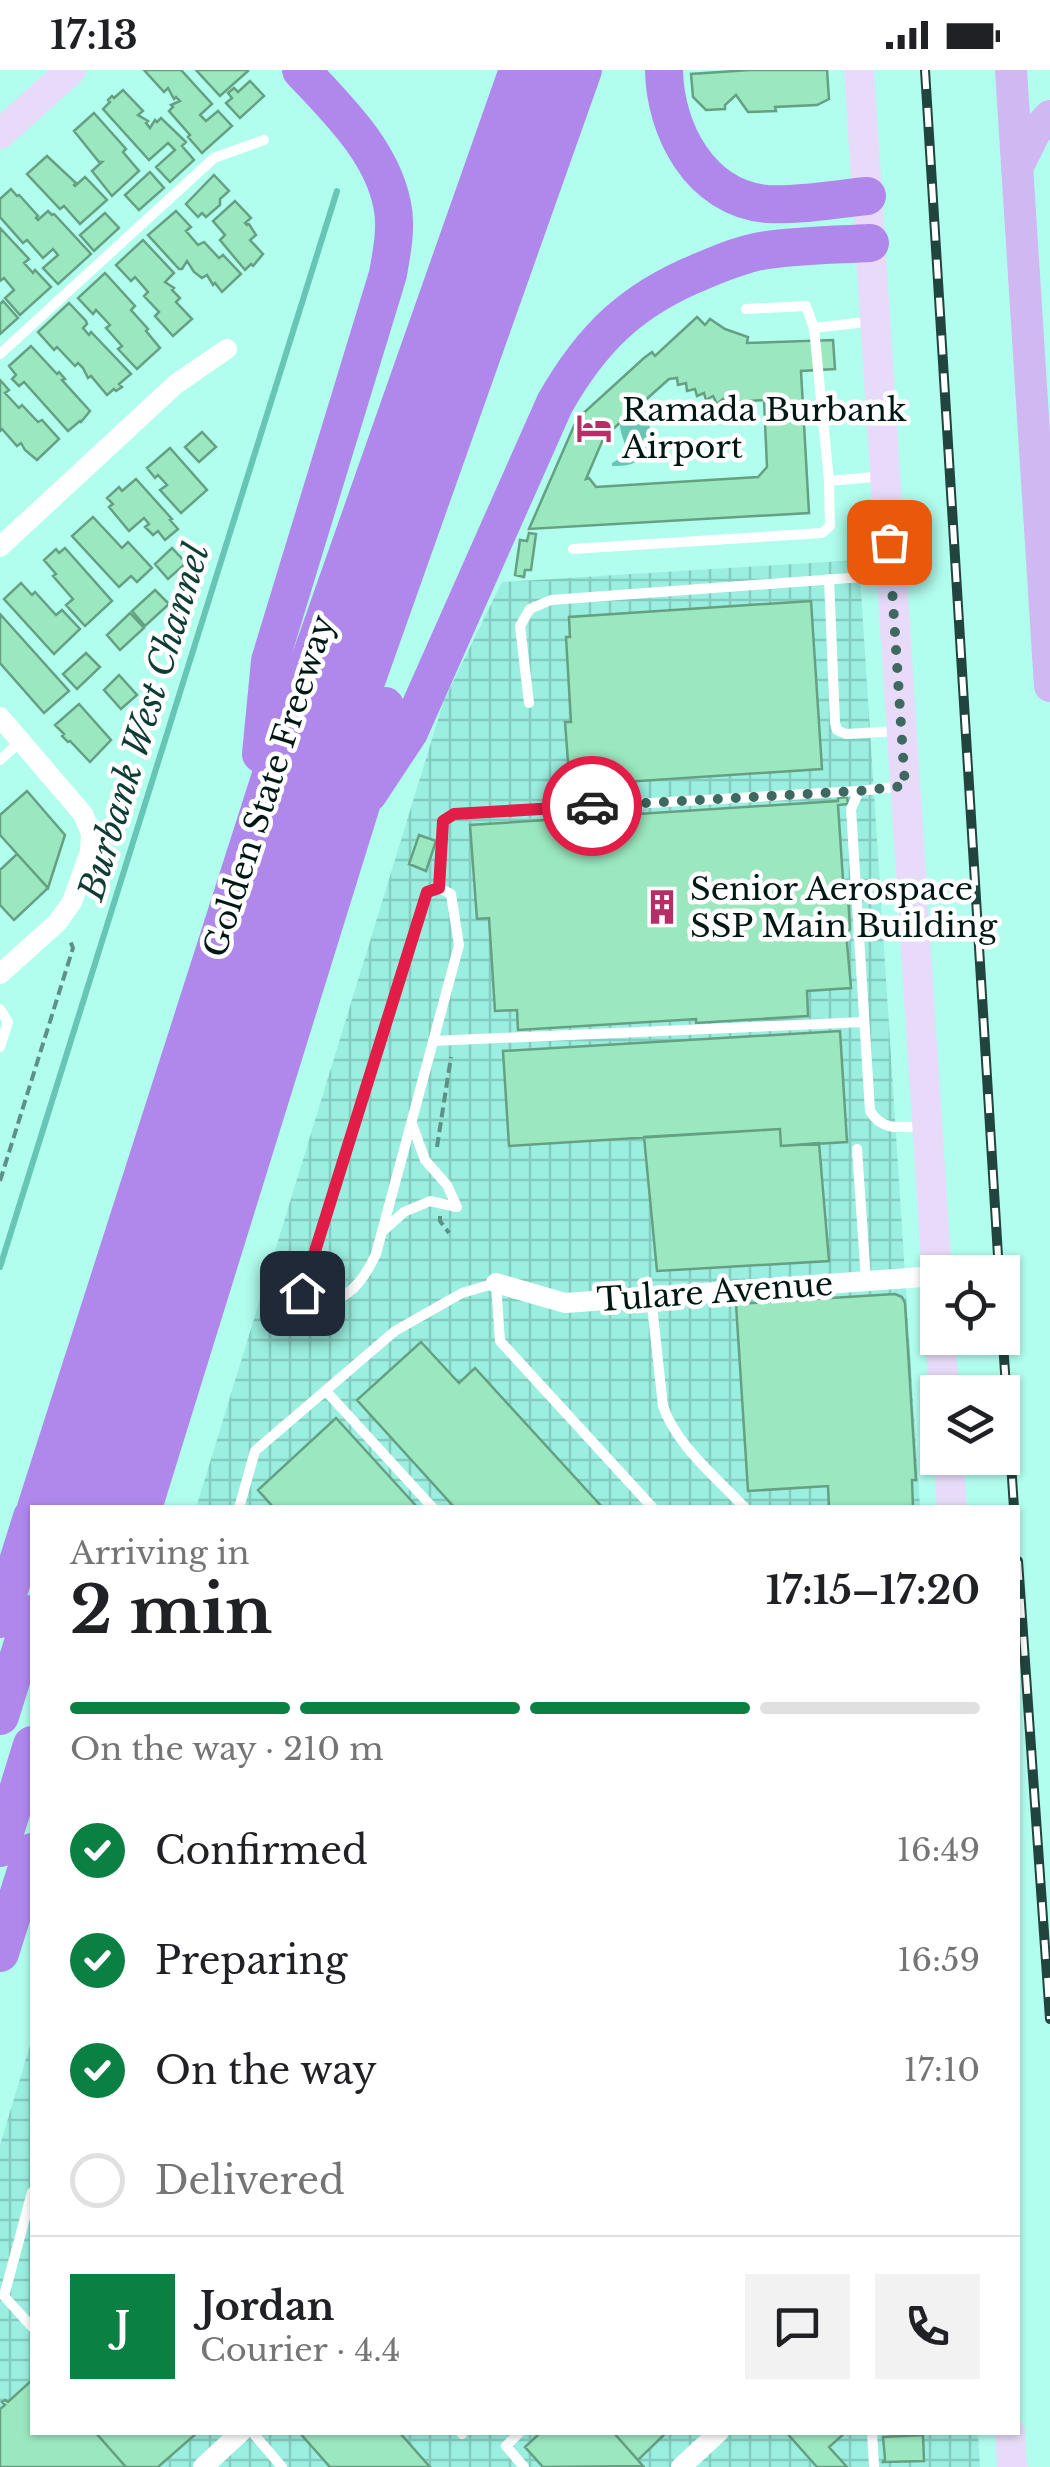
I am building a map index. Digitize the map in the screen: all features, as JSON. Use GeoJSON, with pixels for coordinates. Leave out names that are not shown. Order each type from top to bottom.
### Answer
{"type":"FeatureCollection","features":[{"type":"Feature","properties":{"kind":"highway"},"geometry":{"type":"LineString","coordinates":[[254,828],[270,661],[388,274],[393,242],[393,206],[363,140],[300,70]]}},
{"type":"Feature","properties":{"kind":"highway","name":"Golden State Freeway"},"geometry":{"type":"LineString","coordinates":[[37,1505],[292,710],[518,70]]}},
{"type":"Feature","properties":{"kind":"highway"},"geometry":{"type":"LineString","coordinates":[[68,1505],[260,907],[550,70]]}},
{"type":"Feature","properties":{"kind":"highway"},"geometry":{"type":"LineString","coordinates":[[106,1505],[357,707],[583,70]]}},
{"type":"Feature","properties":{"kind":"highway"},"geometry":{"type":"LineString","coordinates":[[143,1505],[361,804],[370,748],[610,70]]}},
{"type":"Feature","properties":{"kind":"highway"},"geometry":{"type":"LineString","coordinates":[[664,70],[664,96],[676,134],[699,170],[731,193],[764,204],[867,196]]}},
{"type":"Feature","properties":{"kind":"highway"},"geometry":{"type":"LineString","coordinates":[[361,804],[409,732],[555,403],[593,346],[646,298],[733,258],[789,248],[870,243]]}},
{"type":"Feature","properties":{"kind":"highway"},"geometry":{"type":"LineString","coordinates":[[0,1618],[30,1523]]}},
{"type":"Feature","properties":{"kind":"highway"},"geometry":{"type":"LineString","coordinates":[[0,1716],[30,1620]]}},
{"type":"Feature","properties":{"kind":"highway"},"geometry":{"type":"LineString","coordinates":[[0,1848],[30,1751]]}},
{"type":"Feature","properties":{"kind":"highway"},"geometry":{"type":"LineString","coordinates":[[0,1953],[30,1858]]}},
{"type":"Feature","properties":{"kind":"main road"},"geometry":{"type":"LineString","coordinates":[[1011,70],[1050,686]]}},
{"type":"Feature","properties":{"kind":"main road"},"geometry":{"type":"LineString","coordinates":[[1017,168],[1035,132],[1050,116]]}},
{"type":"Feature","properties":{"kind":"street"},"geometry":{"type":"LineString","coordinates":[[0,134],[71,70]]}},
{"type":"Feature","properties":{"kind":"street"},"geometry":{"type":"LineString","coordinates":[[859,70],[935,1255]]}},
{"type":"Feature","properties":{"kind":"street"},"geometry":{"type":"LineString","coordinates":[[0,547],[176,384],[227,349]]}},
{"type":"Feature","properties":{"kind":"street"},"geometry":{"type":"LineString","coordinates":[[0,718],[83,814],[91,833],[90,852],[76,893],[56,923],[0,974]]}},
{"type":"Feature","properties":{"kind":"street","name":"Tulare Avenue"},"geometry":{"type":"LineString","coordinates":[[496,1282],[565,1302],[920,1277]]}},
{"type":"Feature","properties":{"kind":"street"},"geometry":{"type":"LineString","coordinates":[[949,1475],[952,1505]]}},
{"type":"Feature","properties":{"kind":"street"},"geometry":{"type":"LineString","coordinates":[[203,2467],[238,2435]]}},
{"type":"Feature","properties":{"kind":"street"},"geometry":{"type":"LineString","coordinates":[[695,2462],[717,2435]]}},
{"type":"Feature","properties":{"kind":"street"},"geometry":{"type":"LineString","coordinates":[[1010,2435],[1012,2467]]}},
{"type":"Feature","properties":{"kind":"lane"},"geometry":{"type":"LineString","coordinates":[[0,354],[214,158],[264,140]]}},
{"type":"Feature","properties":{"kind":"lane"},"geometry":{"type":"LineString","coordinates":[[573,550],[822,533],[830,526],[814,328],[806,306],[746,310]]}},
{"type":"Feature","properties":{"kind":"lane"},"geometry":{"type":"LineString","coordinates":[[814,328],[875,321]]}},
{"type":"Feature","properties":{"kind":"lane"},"geometry":{"type":"LineString","coordinates":[[829,481],[885,476]]}},
{"type":"Feature","properties":{"kind":"lane"},"geometry":{"type":"LineString","coordinates":[[528,704],[520,626],[530,609],[550,600],[891,575]]}},
{"type":"Feature","properties":{"kind":"lane"},"geometry":{"type":"LineString","coordinates":[[829,579],[837,730],[846,734],[902,731]]}},
{"type":"Feature","properties":{"kind":"lane"},"geometry":{"type":"LineString","coordinates":[[0,760],[20,742]]}},
{"type":"Feature","properties":{"kind":"lane"},"geometry":{"type":"LineString","coordinates":[[439,888],[443,821],[454,814],[905,786]]}},
{"type":"Feature","properties":{"kind":"lane"},"geometry":{"type":"LineString","coordinates":[[859,791],[852,810],[870,1112],[884,1126],[927,1126]]}},
{"type":"Feature","properties":{"kind":"lane"},"geometry":{"type":"LineString","coordinates":[[439,888],[451,894],[459,945],[433,1042],[376,1254],[365,1276],[348,1291],[333,1303],[316,1305],[302,1293],[427,892],[439,888]]}},
{"type":"Feature","properties":{"kind":"lane"},"geometry":{"type":"LineString","coordinates":[[0,1009],[8,1022],[0,1047]]}},
{"type":"Feature","properties":{"kind":"lane"},"geometry":{"type":"LineString","coordinates":[[433,1042],[864,1022]]}},
{"type":"Feature","properties":{"kind":"lane"},"geometry":{"type":"LineString","coordinates":[[382,1232],[404,1212],[430,1201],[458,1207],[448,1185],[425,1160],[412,1123]]}},
{"type":"Feature","properties":{"kind":"lane"},"geometry":{"type":"LineString","coordinates":[[857,1149],[866,1281]]}},
{"type":"Feature","properties":{"kind":"lane"},"geometry":{"type":"LineString","coordinates":[[240,1505],[256,1451],[395,1332],[462,1293],[496,1282],[500,1340],[650,1505]]}},
{"type":"Feature","properties":{"kind":"lane"},"geometry":{"type":"LineString","coordinates":[[652,1297],[668,1419],[742,1505]]}},
{"type":"Feature","properties":{"kind":"lane"},"geometry":{"type":"LineString","coordinates":[[326,1391],[429,1505]]}},
{"type":"Feature","properties":{"kind":"lane"},"geometry":{"type":"LineString","coordinates":[[30,2199],[2,2295],[30,2325]]}},
{"type":"Feature","properties":{"kind":"lane"},"geometry":{"type":"LineString","coordinates":[[255,2435],[282,2467]]}},
{"type":"Feature","properties":{"kind":"lane"},"geometry":{"type":"LineString","coordinates":[[517,2435],[506,2446],[524,2467]]}},
{"type":"Feature","properties":{"kind":"lane"},"geometry":{"type":"LineString","coordinates":[[872,2435],[874,2467]]}},
{"type":"Feature","properties":{"kind":"path"},"geometry":{"type":"LineString","coordinates":[[0,1181],[73,948],[56,923]]}},
{"type":"Feature","properties":{"kind":"path"},"geometry":{"type":"LineString","coordinates":[[438,1174],[437,1146],[453,1040]]}},
{"type":"Feature","properties":{"kind":"path"},"geometry":{"type":"LineString","coordinates":[[439,1204],[440,1220],[449,1233]]}},
{"type":"Feature","properties":{"kind":"shaded area"},"geometry":{"type":"Polygon","coordinates":[[[636,412],[650,428],[648,449],[634,463],[612,466],[625,451],[620,424],[636,412]]]}},
{"type":"Feature","properties":{"kind":"shaded area"},"geometry":{"type":"Polygon","coordinates":[[[859,560],[920,1505],[197,1505],[444,700],[502,582],[859,560]]]}},
{"type":"Feature","properties":{"kind":"shaded area"},"geometry":{"type":"Polygon","coordinates":[[[30,2046],[30,2435],[978,2435],[980,2467],[0,2467],[0,2145],[30,2046]]]}},
{"type":"Feature","properties":{"kind":"building"},"geometry":{"type":"Polygon","coordinates":[[[144,70],[181,70],[212,104],[200,115],[206,121],[218,111],[232,126],[202,153],[169,111],[171,105],[180,101],[174,99],[168,88],[164,92],[144,70]]]}},
{"type":"Feature","properties":{"kind":"building"},"geometry":{"type":"Polygon","coordinates":[[[196,70],[247,70],[248,71],[220,96],[196,70]]]}},
{"type":"Feature","properties":{"kind":"building"},"geometry":{"type":"Polygon","coordinates":[[[827,70],[829,99],[817,105],[748,112],[736,95],[725,109],[706,110],[693,97],[691,74],[827,70]]]}},
{"type":"Feature","properties":{"kind":"building"},"geometry":{"type":"Polygon","coordinates":[[[250,81],[264,96],[240,118],[226,103],[232,98],[228,93],[234,88],[238,92],[250,81]]]}},
{"type":"Feature","properties":{"kind":"building"},"geometry":{"type":"Polygon","coordinates":[[[123,90],[143,111],[138,115],[148,121],[150,128],[161,118],[186,142],[182,146],[194,160],[170,182],[156,167],[175,150],[168,143],[149,160],[103,109],[112,96],[123,90]]]}},
{"type":"Feature","properties":{"kind":"building"},"geometry":{"type":"Polygon","coordinates":[[[94,113],[126,149],[123,152],[139,171],[112,196],[92,171],[102,162],[74,131],[94,113]]]}},
{"type":"Feature","properties":{"kind":"building"},"geometry":{"type":"Polygon","coordinates":[[[47,156],[75,186],[85,177],[107,200],[80,224],[27,174],[47,156]]]}},
{"type":"Feature","properties":{"kind":"building"},"geometry":{"type":"Polygon","coordinates":[[[150,172],[164,188],[139,210],[125,195],[150,172]]]}},
{"type":"Feature","properties":{"kind":"building"},"geometry":{"type":"Polygon","coordinates":[[[214,175],[229,191],[206,217],[202,213],[198,217],[186,204],[214,175]]]}},
{"type":"Feature","properties":{"kind":"building"},"geometry":{"type":"Polygon","coordinates":[[[11,189],[38,220],[48,211],[54,214],[91,254],[58,284],[43,268],[58,255],[53,249],[43,258],[0,217],[0,199],[11,189]]]}},
{"type":"Feature","properties":{"kind":"building"},"geometry":{"type":"Polygon","coordinates":[[[235,201],[251,218],[245,223],[256,235],[250,240],[263,254],[245,270],[220,240],[225,235],[213,221],[235,201]]]}},
{"type":"Feature","properties":{"kind":"building"},"geometry":{"type":"Polygon","coordinates":[[[176,211],[191,227],[186,231],[198,245],[204,242],[241,274],[222,292],[207,275],[202,278],[194,272],[187,261],[179,269],[148,235],[176,211]]]}},
{"type":"Feature","properties":{"kind":"building"},"geometry":{"type":"Polygon","coordinates":[[[105,213],[119,228],[94,251],[80,235],[105,213]]]}},
{"type":"Feature","properties":{"kind":"building"},"geometry":{"type":"Polygon","coordinates":[[[0,228],[29,259],[24,263],[51,287],[20,315],[5,298],[14,290],[4,278],[0,281],[0,228]]]}},
{"type":"Feature","properties":{"kind":"building"},"geometry":{"type":"Polygon","coordinates":[[[143,240],[174,273],[165,282],[174,288],[180,298],[176,302],[192,319],[173,336],[155,316],[159,312],[144,296],[148,292],[135,277],[131,281],[116,265],[143,240]]]}},
{"type":"Feature","properties":{"kind":"building"},"geometry":{"type":"Polygon","coordinates":[[[105,273],[135,306],[131,310],[160,348],[137,369],[118,349],[122,346],[106,328],[110,325],[78,298],[105,273]]]}},
{"type":"Feature","properties":{"kind":"building"},"geometry":{"type":"Polygon","coordinates":[[[3,301],[18,318],[0,334],[0,304],[3,301]]]}},
{"type":"Feature","properties":{"kind":"building"},"geometry":{"type":"Polygon","coordinates":[[[69,303],[86,321],[83,328],[89,335],[91,332],[131,374],[116,391],[107,395],[78,363],[75,366],[57,347],[54,350],[38,332],[69,303]]]}},
{"type":"Feature","properties":{"kind":"building","name":"Ramada Burbank Airport"},"geometry":{"type":"Polygon","coordinates":[[[697,317],[705,325],[710,319],[748,337],[747,343],[833,340],[835,369],[801,371],[809,513],[529,529],[577,419],[644,358],[652,352],[655,356],[697,317]],[[677,378],[669,379],[604,437],[586,479],[596,487],[758,477],[767,467],[764,400],[727,406],[723,399],[717,404],[713,396],[706,400],[704,393],[697,396],[695,389],[687,391],[686,383],[678,385],[677,378]]]}},
{"type":"Feature","properties":{"kind":"building"},"geometry":{"type":"Polygon","coordinates":[[[31,346],[59,372],[90,411],[68,431],[24,382],[19,386],[12,379],[16,375],[9,366],[31,346]]]}},
{"type":"Feature","properties":{"kind":"building"},"geometry":{"type":"Polygon","coordinates":[[[0,380],[9,390],[5,393],[19,408],[22,405],[38,422],[42,420],[59,439],[37,460],[21,443],[17,446],[0,431],[0,380]]]}},
{"type":"Feature","properties":{"kind":"building"},"geometry":{"type":"Polygon","coordinates":[[[202,432],[216,447],[199,462],[185,447],[202,432]]]}},
{"type":"Feature","properties":{"kind":"building"},"geometry":{"type":"Polygon","coordinates":[[[170,448],[207,490],[181,513],[160,490],[167,485],[147,468],[170,448]]]}},
{"type":"Feature","properties":{"kind":"building"},"geometry":{"type":"Polygon","coordinates":[[[136,479],[178,529],[165,540],[158,531],[153,535],[145,527],[149,524],[144,518],[129,531],[109,507],[113,504],[107,498],[136,479]]]}},
{"type":"Feature","properties":{"kind":"building"},"geometry":{"type":"Polygon","coordinates":[[[93,517],[122,548],[128,542],[152,568],[137,582],[131,576],[119,587],[72,536],[93,517]]]}},
{"type":"Feature","properties":{"kind":"building"},"geometry":{"type":"Polygon","coordinates":[[[529,533],[536,534],[531,570],[525,570],[524,577],[515,575],[520,540],[527,541],[529,533]]]}},
{"type":"Feature","properties":{"kind":"building"},"geometry":{"type":"Polygon","coordinates":[[[65,548],[112,601],[85,626],[66,605],[73,599],[44,560],[56,549],[59,553],[65,548]]]}},
{"type":"Feature","properties":{"kind":"building"},"geometry":{"type":"Polygon","coordinates":[[[172,548],[186,563],[168,579],[155,564],[172,548]]]}},
{"type":"Feature","properties":{"kind":"building"},"geometry":{"type":"Polygon","coordinates":[[[21,583],[56,615],[62,610],[80,629],[54,654],[4,599],[21,583]]]}},
{"type":"Feature","properties":{"kind":"building"},"geometry":{"type":"Polygon","coordinates":[[[155,590],[169,604],[145,626],[132,611],[155,590]]]}},
{"type":"Feature","properties":{"kind":"building"},"geometry":{"type":"Polygon","coordinates":[[[811,601],[822,769],[579,785],[579,774],[569,775],[565,722],[571,722],[566,637],[570,637],[569,617],[811,601]]]}},
{"type":"Feature","properties":{"kind":"building"},"geometry":{"type":"Polygon","coordinates":[[[130,613],[144,628],[120,650],[107,635],[130,613]]]}},
{"type":"Feature","properties":{"kind":"building"},"geometry":{"type":"Polygon","coordinates":[[[0,614],[69,691],[44,713],[0,663],[0,614]]]}},
{"type":"Feature","properties":{"kind":"building"},"geometry":{"type":"Polygon","coordinates":[[[86,653],[100,667],[77,689],[63,674],[86,653]]]}},
{"type":"Feature","properties":{"kind":"building"},"geometry":{"type":"Polygon","coordinates":[[[119,675],[137,695],[121,709],[104,690],[119,675]]]}},
{"type":"Feature","properties":{"kind":"building"},"geometry":{"type":"Polygon","coordinates":[[[79,704],[111,740],[90,762],[55,725],[79,704]]]}},
{"type":"Feature","properties":{"kind":"building"},"geometry":{"type":"Polygon","coordinates":[[[27,791],[65,835],[48,888],[0,835],[0,815],[27,791]]]}},
{"type":"Feature","properties":{"kind":"building","name":"Senior Aerospace SSP Main Building"},"geometry":{"type":"Polygon","coordinates":[[[847,797],[848,804],[838,805],[844,895],[848,896],[850,929],[846,932],[851,988],[807,991],[808,1016],[518,1030],[517,1010],[495,1011],[489,918],[477,919],[470,825],[838,801],[847,797]]]}},
{"type":"Feature","properties":{"kind":"building"},"geometry":{"type":"Polygon","coordinates":[[[419,835],[436,841],[426,871],[409,864],[419,835]]]}},
{"type":"Feature","properties":{"kind":"building"},"geometry":{"type":"Polygon","coordinates":[[[17,854],[48,888],[14,920],[0,905],[0,870],[17,854]]]}},
{"type":"Feature","properties":{"kind":"building"},"geometry":{"type":"Polygon","coordinates":[[[840,1031],[847,1142],[781,1146],[780,1129],[509,1146],[503,1051],[840,1031]]]}},
{"type":"Feature","properties":{"kind":"building"},"geometry":{"type":"Polygon","coordinates":[[[780,1129],[781,1146],[819,1143],[829,1261],[657,1271],[644,1137],[780,1129]]]}},
{"type":"Feature","properties":{"kind":"building"},"geometry":{"type":"Polygon","coordinates":[[[895,1294],[902,1297],[916,1480],[912,1480],[913,1505],[829,1505],[828,1486],[748,1491],[736,1304],[895,1294]]]}},
{"type":"Feature","properties":{"kind":"building"},"geometry":{"type":"Polygon","coordinates":[[[421,1342],[459,1383],[475,1368],[600,1505],[452,1505],[357,1400],[421,1342]]]}},
{"type":"Feature","properties":{"kind":"building"},"geometry":{"type":"Polygon","coordinates":[[[336,1418],[415,1505],[271,1505],[258,1490],[336,1418]]]}},
{"type":"Feature","properties":{"kind":"building"},"geometry":{"type":"Polygon","coordinates":[[[30,2382],[30,2435],[98,2435],[126,2467],[0,2467],[0,2409],[5,2405],[2,2402],[8,2402],[30,2382]]]}},
{"type":"Feature","properties":{"kind":"building"},"geometry":{"type":"Polygon","coordinates":[[[98,2435],[195,2435],[158,2467],[126,2467],[98,2435]]]}},
{"type":"Feature","properties":{"kind":"building"},"geometry":{"type":"Polygon","coordinates":[[[302,2435],[402,2435],[430,2467],[330,2467],[302,2435]]]}},
{"type":"Feature","properties":{"kind":"building"},"geometry":{"type":"Polygon","coordinates":[[[538,2435],[616,2435],[643,2466],[543,2467],[525,2447],[538,2435]]]}},
{"type":"Feature","properties":{"kind":"building"},"geometry":{"type":"Polygon","coordinates":[[[616,2435],[664,2435],[638,2460],[616,2435]]]}},
{"type":"Feature","properties":{"kind":"building"},"geometry":{"type":"Polygon","coordinates":[[[789,2435],[843,2435],[829,2447],[847,2467],[817,2467],[789,2435]]]}},
{"type":"Feature","properties":{"kind":"building"},"geometry":{"type":"Polygon","coordinates":[[[923,2435],[924,2461],[883,2462],[883,2437],[923,2435]]]}},
{"type":"Feature","properties":{"kind":"waterway","name":"Burbank West Channel"},"geometry":{"type":"LineString","coordinates":[[0,1267],[337,191]]}},
{"type":"Feature","properties":{"kind":"railway"},"geometry":{"type":"LineString","coordinates":[[925,70],[998,1255]]}},
{"type":"Feature","properties":{"kind":"railway"},"geometry":{"type":"LineString","coordinates":[[1004,1355],[1014,1505]]}},
{"type":"Feature","properties":{"kind":"railway"},"geometry":{"type":"LineString","coordinates":[[1020,1590],[1050,2019]]}},
{"type":"Feature","properties":{"kind":"way so far"},"geometry":{"type":"LineString","coordinates":[[592,806],[905,786],[889,542]]}},
{"type":"Feature","properties":{"kind":"place","name":"Ramada Burbank Airport"},"geometry":{"type":"Point","coordinates":[594,428]}},
{"type":"Feature","properties":{"kind":"place","name":"Senior Aerospace SSP Main Building"},"geometry":{"type":"Point","coordinates":[662,907]}},
{"type":"Feature","properties":{"kind":"route"},"geometry":{"type":"LineString","coordinates":[[302,1293],[427,892],[439,888],[443,821],[454,814],[592,806]]}}]}
